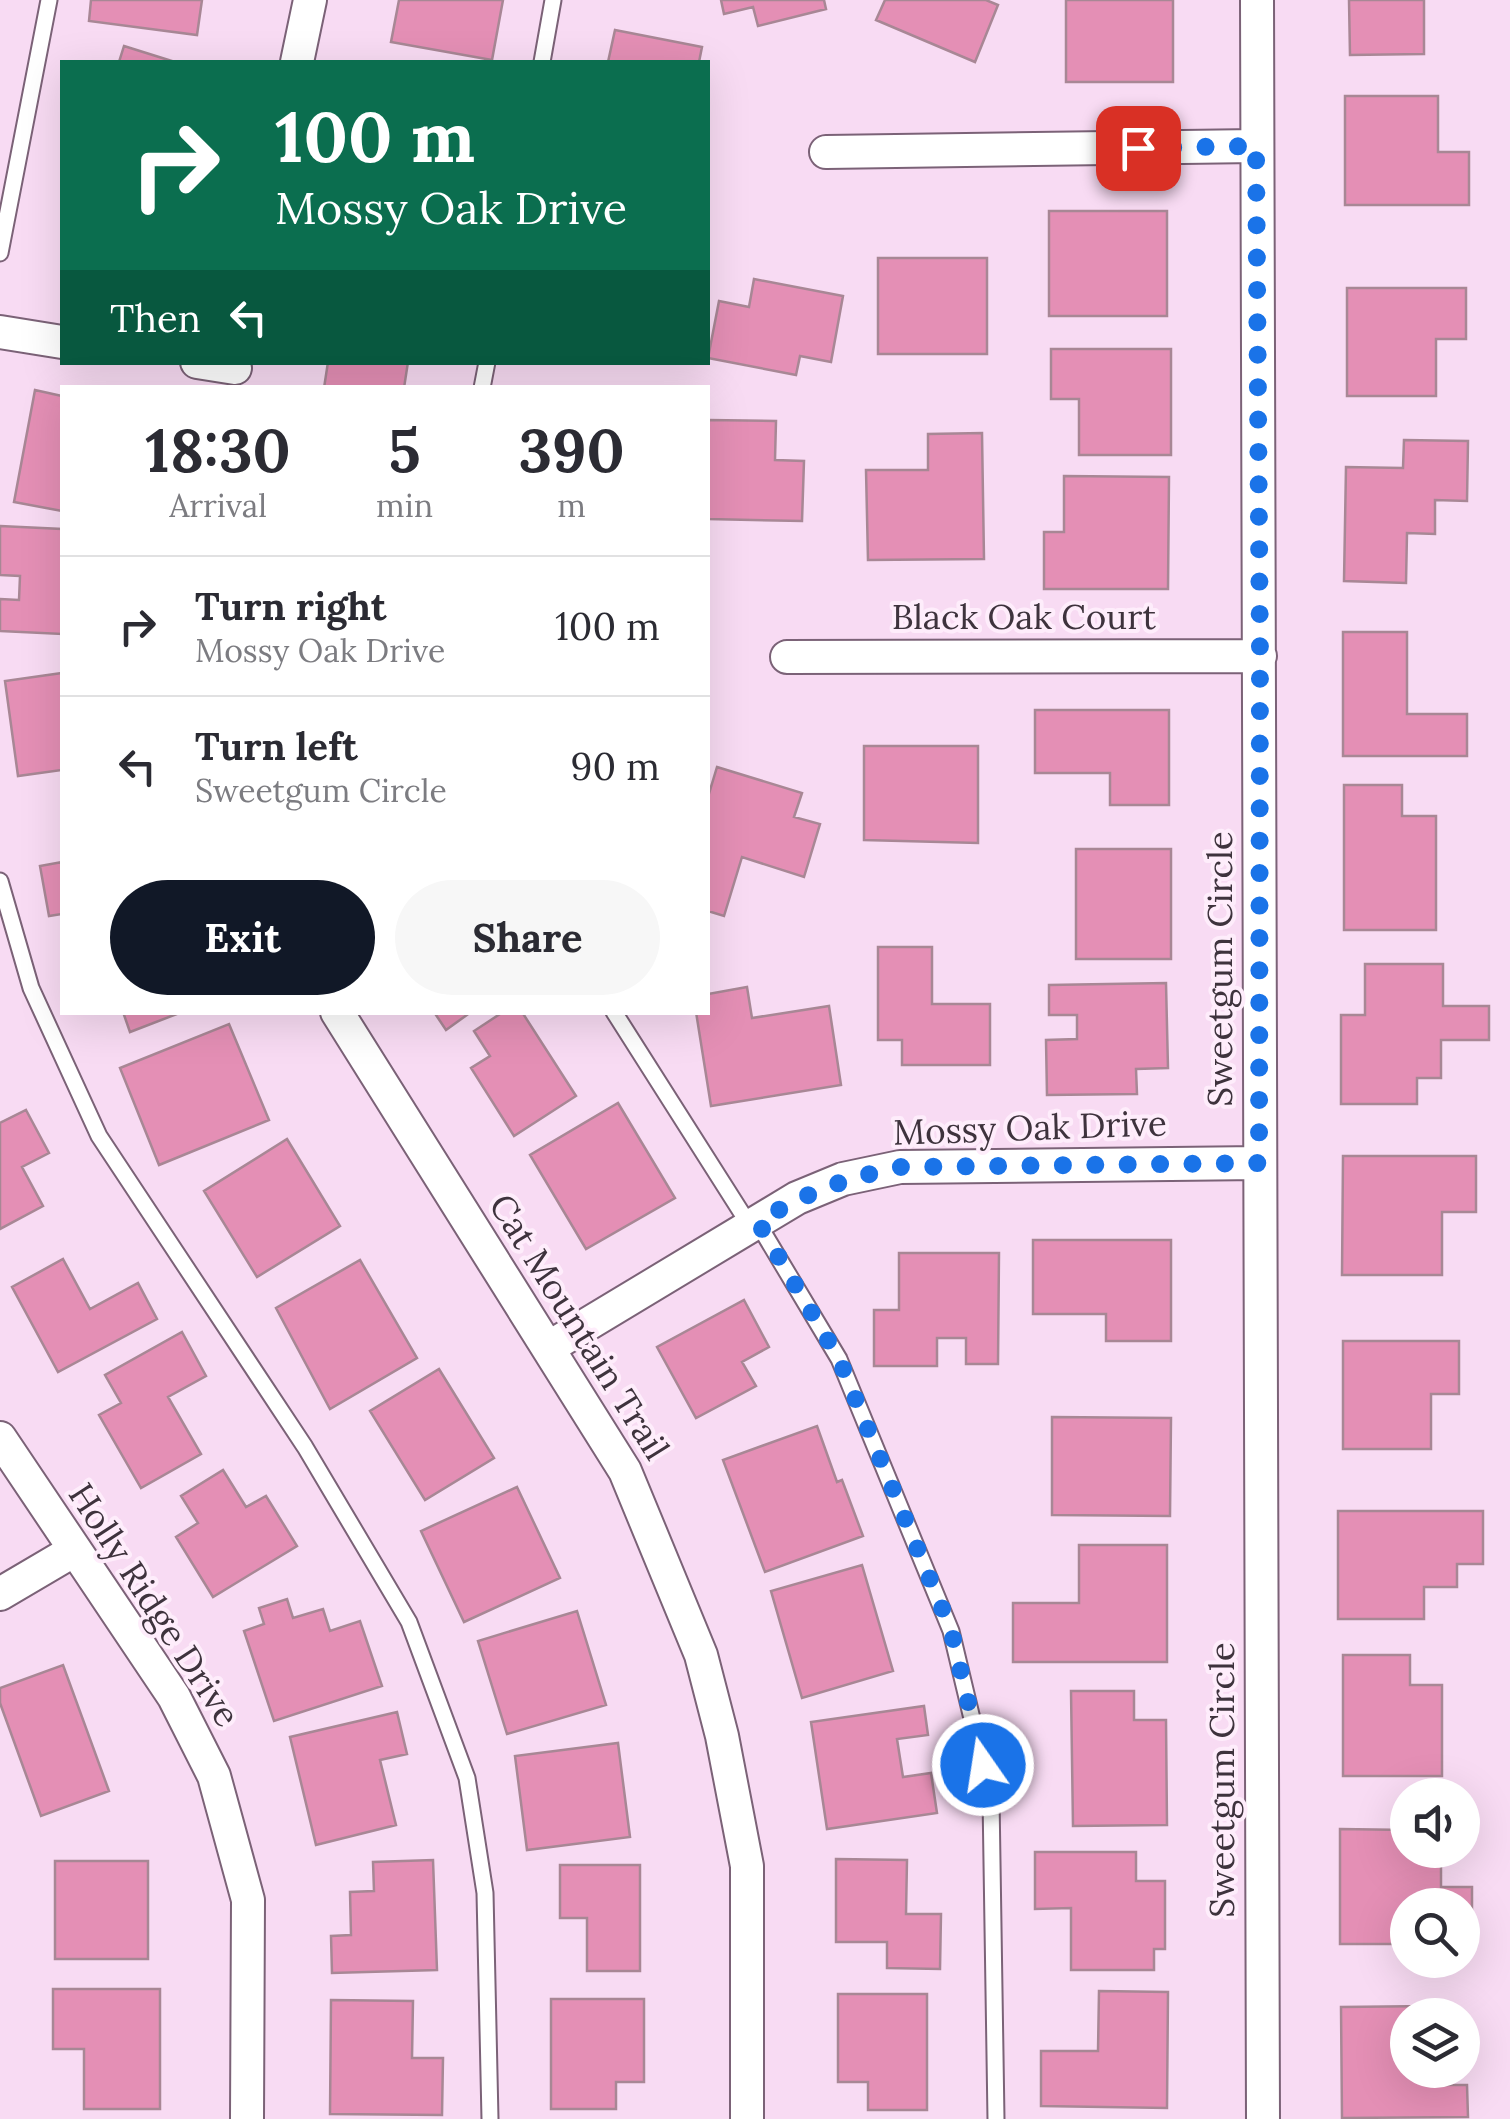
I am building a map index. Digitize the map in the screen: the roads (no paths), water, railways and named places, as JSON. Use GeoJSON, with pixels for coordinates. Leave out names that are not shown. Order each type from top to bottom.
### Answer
{"type":"FeatureCollection","features":[{"type":"Feature","properties":{"kind":"street"},"geometry":{"type":"LineString","coordinates":[[297,60],[310,0]]}},
{"type":"Feature","properties":{"kind":"street","name":"Sweetgum Circle"},"geometry":{"type":"LineString","coordinates":[[1257,0],[1263,2119]]}},
{"type":"Feature","properties":{"kind":"street"},"geometry":{"type":"LineString","coordinates":[[826,152],[1256,146]]}},
{"type":"Feature","properties":{"kind":"street"},"geometry":{"type":"LineString","coordinates":[[0,332],[60,342]]}},
{"type":"Feature","properties":{"kind":"street"},"geometry":{"type":"LineString","coordinates":[[207,365],[234,373]]}},
{"type":"Feature","properties":{"kind":"street","name":"Black Oak Court"},"geometry":{"type":"LineString","coordinates":[[787,657],[1260,656]]}},
{"type":"Feature","properties":{"kind":"street","name":"Cat Mountain Trail"},"geometry":{"type":"LineString","coordinates":[[339,1015],[625,1471],[701,1654],[722,1736],[747,1866],[747,2119]]}},
{"type":"Feature","properties":{"kind":"street","name":"Mossy Oak Drive"},"geometry":{"type":"LineString","coordinates":[[548,1348],[797,1198],[843,1179],[900,1167],[1259,1163]]}},
{"type":"Feature","properties":{"kind":"street","name":"Holly Ridge Drive"},"geometry":{"type":"LineString","coordinates":[[0,1438],[174,1697],[214,1776],[248,1900],[247,2119]]}},
{"type":"Feature","properties":{"kind":"street"},"geometry":{"type":"LineString","coordinates":[[0,1594],[73,1551]]}},
{"type":"Feature","properties":{"kind":"lane"},"geometry":{"type":"LineString","coordinates":[[0,253],[49,0]]}},
{"type":"Feature","properties":{"kind":"lane"},"geometry":{"type":"LineString","coordinates":[[542,60],[552,0]]}},
{"type":"Feature","properties":{"kind":"lane"},"geometry":{"type":"LineString","coordinates":[[0,880],[31,988],[99,1136],[305,1447],[409,1622],[470,1797],[485,1894],[490,2119]]}},
{"type":"Feature","properties":{"kind":"lane"},"geometry":{"type":"LineString","coordinates":[[616,1015],[839,1359],[951,1630],[991,1798],[996,2119]]}}]}
